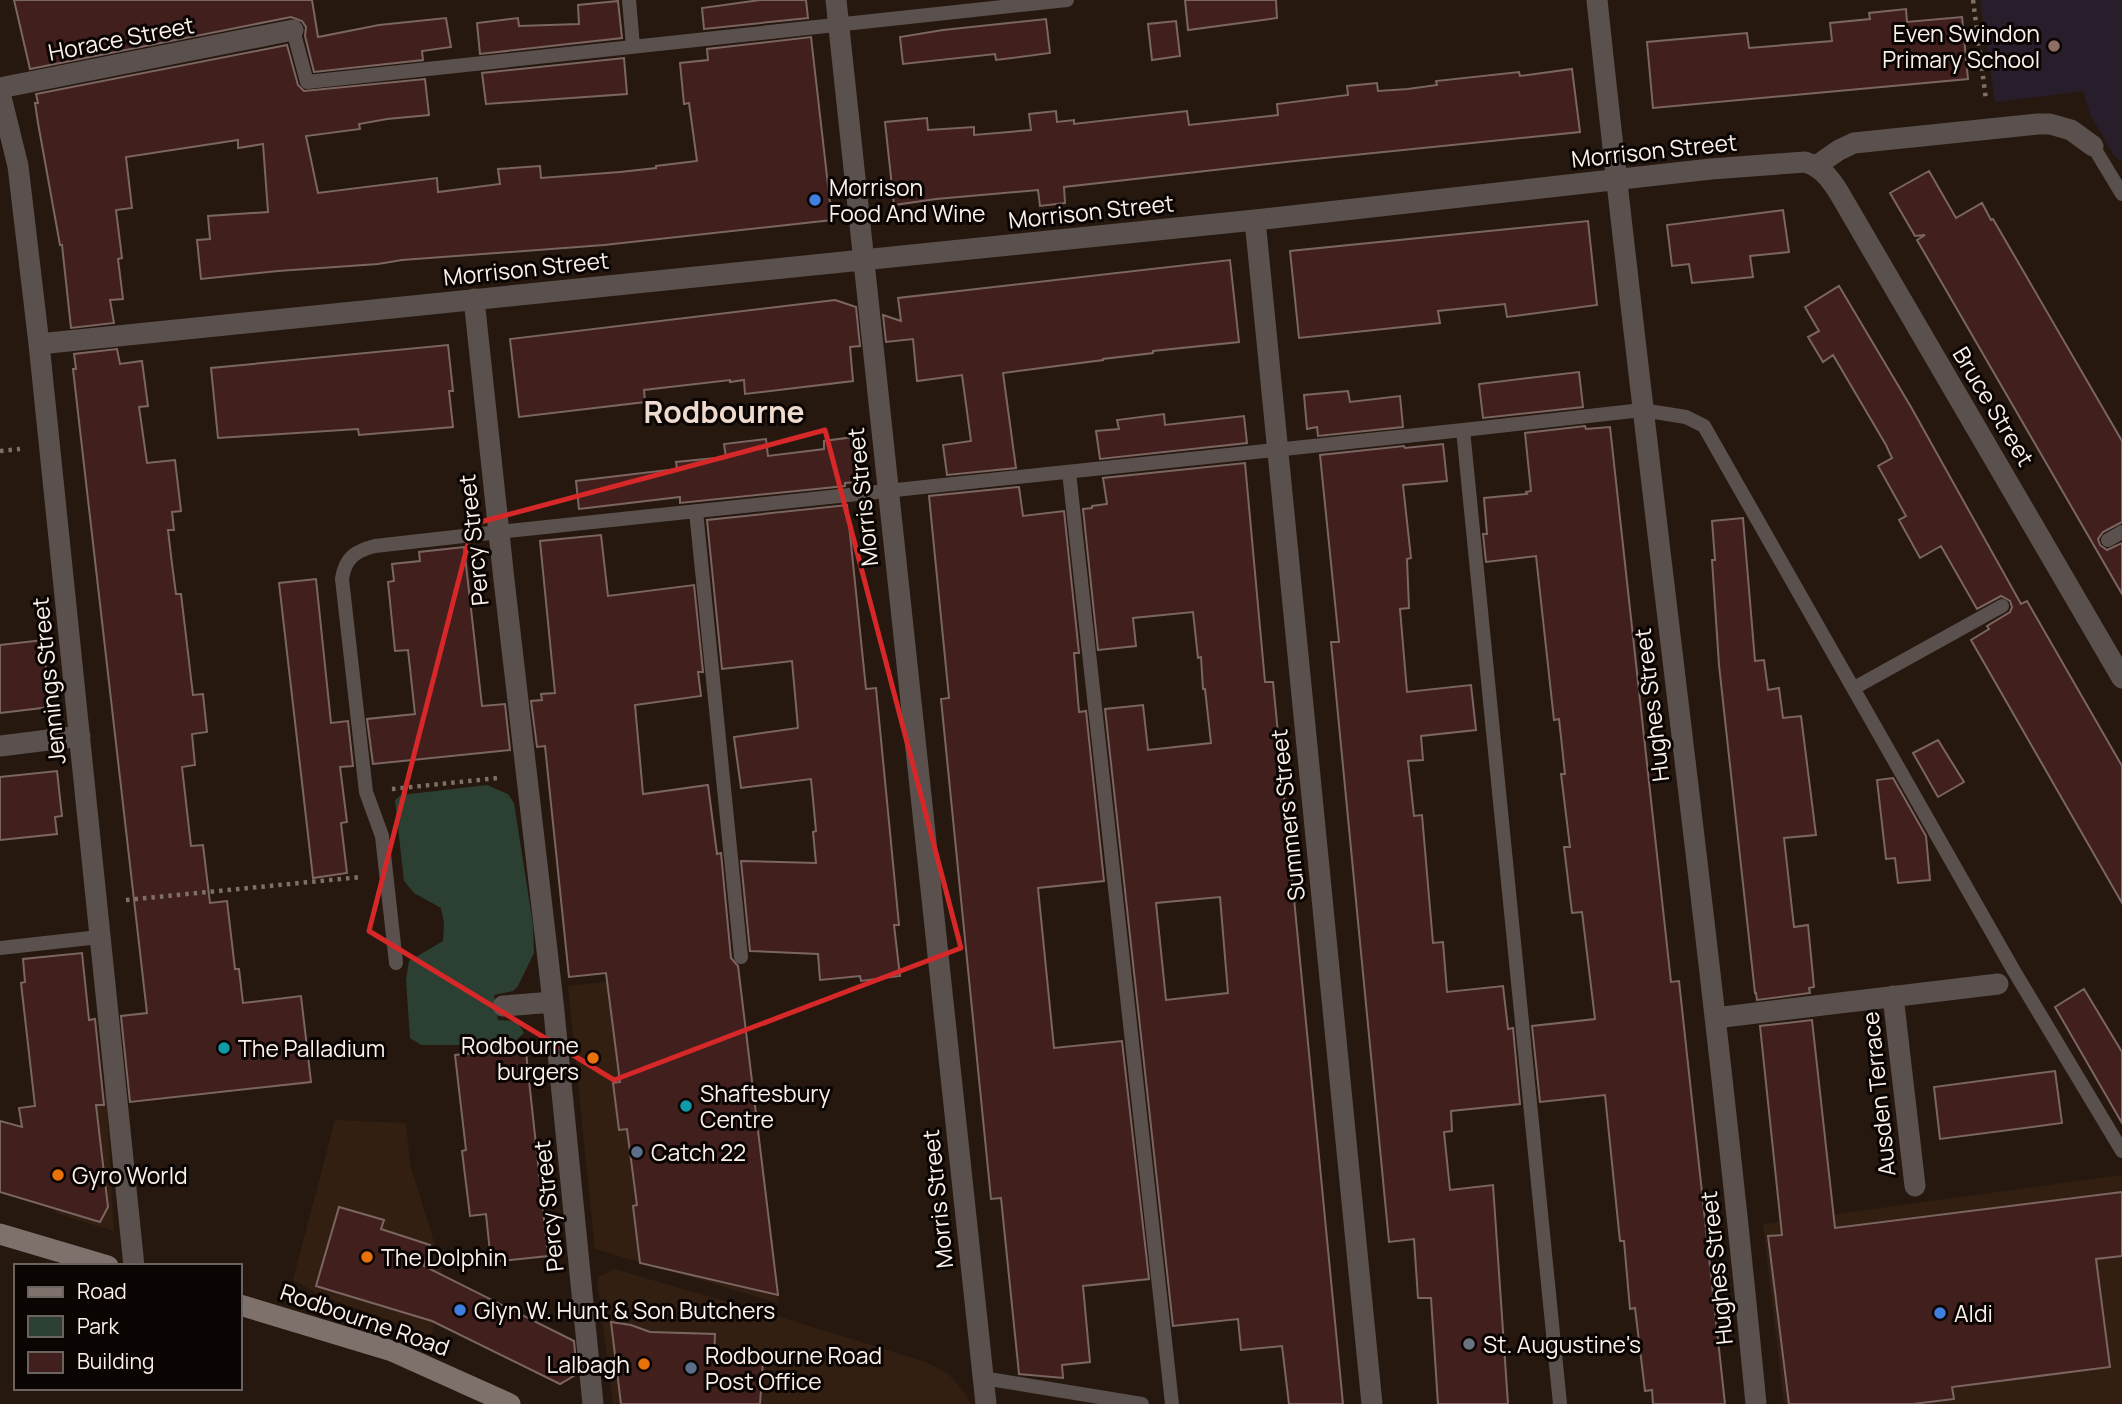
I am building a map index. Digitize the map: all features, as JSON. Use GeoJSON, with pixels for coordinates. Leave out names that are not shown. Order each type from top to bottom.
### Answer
{"type":"FeatureCollection","features":[{"type":"Feature","properties":{"kind":"street","name":"Morris Street"},"geometry":{"type":"LineString","coordinates":[[835,0],[892,525],[936,989],[986,1404]]}},
{"type":"Feature","properties":{"kind":"street","name":"Hughes Street"},"geometry":{"type":"LineString","coordinates":[[1597,0],[1615,181],[1739,1220],[1756,1404]]}},
{"type":"Feature","properties":{"kind":"street","name":"Horace Street"},"geometry":{"type":"LineString","coordinates":[[0,91],[293,30]]}},
{"type":"Feature","properties":{"kind":"street","name":"Jennings Street"},"geometry":{"type":"LineString","coordinates":[[0,91],[18,166],[134,1264]]}},
{"type":"Feature","properties":{"kind":"street"},"geometry":{"type":"LineString","coordinates":[[1816,166],[1839,150],[1854,144],[2025,124],[2050,124],[2071,130],[2093,146]]}},
{"type":"Feature","properties":{"kind":"street","name":"Morrison Street"},"geometry":{"type":"LineString","coordinates":[[38,344],[1255,220],[1711,169],[1805,162],[1816,166]]}},
{"type":"Feature","properties":{"kind":"street","name":"Bruce Street"},"geometry":{"type":"LineString","coordinates":[[1816,166],[1838,191],[2122,678]]}},
{"type":"Feature","properties":{"kind":"street","name":"Summers Street"},"geometry":{"type":"LineString","coordinates":[[1255,220],[1372,1404]]}},
{"type":"Feature","properties":{"kind":"street","name":"Percy Street"},"geometry":{"type":"LineString","coordinates":[[474,299],[553,1002],[593,1404]]}},
{"type":"Feature","properties":{"kind":"street"},"geometry":{"type":"LineString","coordinates":[[0,746],[80,736]]}},
{"type":"Feature","properties":{"kind":"street","name":"Ausden Terrace"},"geometry":{"type":"LineString","coordinates":[[1715,1018],[1998,984]]}},
{"type":"Feature","properties":{"kind":"street","name":"Ausden Terrace"},"geometry":{"type":"LineString","coordinates":[[1893,996],[1915,1186]]}},
{"type":"Feature","properties":{"kind":"street"},"geometry":{"type":"LineString","coordinates":[[503,1006],[553,1002]]}},
{"type":"Feature","properties":{"kind":"street"},"geometry":{"type":"LineString","coordinates":[[0,1234],[101,1264]]}},
{"type":"Feature","properties":{"kind":"street","name":"Rodbourne Road"},"geometry":{"type":"LineString","coordinates":[[242,1306],[392,1351],[510,1404]]}},
{"type":"Feature","properties":{"kind":"lane"},"geometry":{"type":"LineString","coordinates":[[629,0],[634,46]]}},
{"type":"Feature","properties":{"kind":"lane"},"geometry":{"type":"LineString","coordinates":[[293,30],[307,82],[1067,0]]}},
{"type":"Feature","properties":{"kind":"lane"},"geometry":{"type":"LineString","coordinates":[[2093,146],[2122,194]]}},
{"type":"Feature","properties":{"kind":"lane"},"geometry":{"type":"LineString","coordinates":[[396,962],[382,836],[366,792],[342,579],[344,566],[362,549],[499,532],[1642,410],[1685,417],[1704,426],[2014,971],[2122,1151]]}},
{"type":"Feature","properties":{"kind":"lane"},"geometry":{"type":"LineString","coordinates":[[1463,430],[1560,1404]]}},
{"type":"Feature","properties":{"kind":"lane"},"geometry":{"type":"LineString","coordinates":[[1069,472],[1172,1404]]}},
{"type":"Feature","properties":{"kind":"lane"},"geometry":{"type":"LineString","coordinates":[[696,511],[741,957]]}},
{"type":"Feature","properties":{"kind":"lane"},"geometry":{"type":"LineString","coordinates":[[2108,540],[2122,532]]}},
{"type":"Feature","properties":{"kind":"lane"},"geometry":{"type":"LineString","coordinates":[[1854,688],[2002,606]]}},
{"type":"Feature","properties":{"kind":"lane"},"geometry":{"type":"LineString","coordinates":[[0,948],[99,937]]}},
{"type":"Feature","properties":{"kind":"lane"},"geometry":{"type":"LineString","coordinates":[[983,1378],[1142,1404]]}},
{"type":"Feature","properties":{"kind":"path"},"geometry":{"type":"LineString","coordinates":[[1973,0],[1981,129]]}},
{"type":"Feature","properties":{"kind":"path"},"geometry":{"type":"LineString","coordinates":[[366,792],[526,774]]}},
{"type":"Feature","properties":{"kind":"path"},"geometry":{"type":"LineString","coordinates":[[96,903],[386,874]]}},
{"type":"Feature","properties":{"kind":"highlighted area"},"geometry":{"type":"Polygon","coordinates":[[[825,430],[961,948],[614,1080],[369,931],[473,524],[825,430]]]}},
{"type":"Feature","properties":{"kind":"shaded area","name":"Even Swindon Primary School"},"geometry":{"type":"Polygon","coordinates":[[[1980,0],[2122,0],[2122,162],[2114,156],[2090,114],[2083,91],[1995,102],[1980,0]]]}},
{"type":"Feature","properties":{"kind":"shaded area"},"geometry":{"type":"Polygon","coordinates":[[[739,967],[778,1303],[595,1249],[568,986],[739,967]]]}},
{"type":"Feature","properties":{"kind":"shaded area"},"geometry":{"type":"Polygon","coordinates":[[[106,1094],[114,1231],[55,1213],[62,1097],[106,1094]]]}},
{"type":"Feature","properties":{"kind":"shaded area"},"geometry":{"type":"Polygon","coordinates":[[[335,1120],[406,1123],[410,1164],[442,1268],[432,1336],[322,1296],[293,1280],[335,1120]]]}},
{"type":"Feature","properties":{"kind":"shaded area","name":"Aldi"},"geometry":{"type":"Polygon","coordinates":[[[2122,1175],[2122,1404],[1784,1404],[1763,1224],[2122,1175]]]}},
{"type":"Feature","properties":{"kind":"shaded area"},"geometry":{"type":"Polygon","coordinates":[[[614,1269],[926,1362],[948,1374],[966,1394],[970,1404],[613,1404],[597,1278],[614,1269]]]}},
{"type":"Feature","properties":{"kind":"green space"},"geometry":{"type":"Polygon","coordinates":[[[487,785],[508,794],[514,803],[533,925],[534,953],[518,986],[513,991],[494,995],[498,1020],[516,1023],[524,1033],[515,1041],[487,1045],[421,1045],[410,1038],[406,980],[409,961],[443,941],[444,923],[441,908],[414,893],[404,881],[395,800],[401,795],[487,785]]]}},
{"type":"Feature","properties":{"kind":"building"},"geometry":{"type":"Polygon","coordinates":[[[14,0],[312,0],[318,37],[379,25],[446,18],[451,47],[422,51],[423,60],[314,72],[305,36],[306,27],[302,21],[291,17],[30,69],[14,0]]]}},
{"type":"Feature","properties":{"kind":"building"},"geometry":{"type":"Polygon","coordinates":[[[760,0],[806,0],[808,18],[704,29],[702,8],[760,0]]]}},
{"type":"Feature","properties":{"kind":"building"},"geometry":{"type":"Polygon","coordinates":[[[1185,0],[1276,0],[1277,18],[1188,30],[1185,0]]]}},
{"type":"Feature","properties":{"kind":"building"},"geometry":{"type":"Polygon","coordinates":[[[618,1],[622,38],[480,54],[477,23],[518,18],[519,26],[579,24],[578,5],[618,1]]]}},
{"type":"Feature","properties":{"kind":"building"},"geometry":{"type":"Polygon","coordinates":[[[1906,9],[1907,22],[1962,17],[1968,79],[1653,108],[1647,42],[1747,33],[1749,48],[1832,41],[1830,23],[1870,19],[1869,13],[1906,9]]]}},
{"type":"Feature","properties":{"kind":"building"},"geometry":{"type":"Polygon","coordinates":[[[1046,19],[1050,53],[996,60],[995,54],[903,64],[900,37],[1046,19]]]}},
{"type":"Feature","properties":{"kind":"building"},"geometry":{"type":"Polygon","coordinates":[[[1176,21],[1180,56],[1152,60],[1148,24],[1176,21]]]}},
{"type":"Feature","properties":{"kind":"building"},"geometry":{"type":"Polygon","coordinates":[[[811,37],[832,220],[604,245],[201,279],[197,240],[210,239],[208,216],[268,212],[263,144],[238,148],[238,140],[126,157],[132,208],[116,210],[122,258],[118,259],[123,299],[110,300],[114,323],[71,328],[62,245],[38,123],[36,94],[287,45],[298,85],[304,91],[425,79],[429,115],[387,119],[359,124],[360,129],[306,136],[318,193],[437,178],[438,192],[500,184],[498,169],[540,166],[541,178],[620,172],[697,161],[689,103],[684,104],[680,63],[708,60],[707,49],[811,37]]]}},
{"type":"Feature","properties":{"kind":"building"},"geometry":{"type":"Polygon","coordinates":[[[624,58],[627,94],[486,104],[482,73],[624,58]]]}},
{"type":"Feature","properties":{"kind":"building"},"geometry":{"type":"Polygon","coordinates":[[[1572,69],[1580,132],[1064,187],[1065,203],[1040,206],[1038,190],[894,205],[885,122],[927,118],[928,130],[974,127],[974,135],[1031,130],[1029,114],[1056,111],[1057,122],[1074,120],[1074,124],[1187,111],[1189,125],[1278,115],[1277,104],[1348,95],[1347,86],[1377,83],[1378,91],[1408,89],[1437,85],[1436,81],[1519,72],[1520,76],[1572,69]]]}},
{"type":"Feature","properties":{"kind":"building"},"geometry":{"type":"Polygon","coordinates":[[[1929,171],[1956,218],[1982,203],[2122,441],[2122,522],[2103,532],[2098,539],[2100,545],[2107,550],[2122,543],[2122,594],[1917,240],[1925,235],[1915,236],[1890,193],[1929,171]]]}},
{"type":"Feature","properties":{"kind":"building"},"geometry":{"type":"Polygon","coordinates":[[[1783,210],[1789,252],[1750,256],[1753,277],[1692,283],[1689,264],[1672,266],[1667,225],[1783,210]]]}},
{"type":"Feature","properties":{"kind":"building"},"geometry":{"type":"Polygon","coordinates":[[[1588,221],[1597,305],[1507,317],[1505,304],[1438,311],[1440,323],[1299,338],[1290,251],[1588,221]]]}},
{"type":"Feature","properties":{"kind":"building"},"geometry":{"type":"Polygon","coordinates":[[[1230,260],[1239,342],[1153,351],[1003,373],[1016,468],[947,475],[943,445],[971,441],[962,375],[917,381],[913,339],[886,342],[883,315],[901,321],[898,298],[1230,260]]]}},
{"type":"Feature","properties":{"kind":"building"},"geometry":{"type":"Polygon","coordinates":[[[1839,286],[1911,407],[2021,604],[2027,601],[2122,766],[2122,903],[1971,640],[2010,612],[2010,601],[2001,596],[1977,609],[1941,546],[1920,558],[1899,520],[1906,516],[1878,466],[1892,458],[1886,445],[1833,355],[1823,362],[1808,337],[1819,331],[1805,307],[1839,286]]]}},
{"type":"Feature","properties":{"kind":"building"},"geometry":{"type":"Polygon","coordinates":[[[835,300],[856,307],[860,346],[850,347],[853,381],[745,394],[744,380],[730,380],[644,390],[645,402],[519,417],[510,339],[835,300]]]}},
{"type":"Feature","properties":{"kind":"building"},"geometry":{"type":"Polygon","coordinates":[[[448,345],[453,391],[449,391],[453,427],[359,435],[358,429],[218,438],[211,368],[448,345]]]}},
{"type":"Feature","properties":{"kind":"building"},"geometry":{"type":"Polygon","coordinates":[[[117,349],[120,364],[142,361],[148,406],[139,407],[147,463],[175,460],[181,511],[172,512],[174,530],[168,530],[176,594],[181,594],[193,695],[203,694],[207,732],[192,734],[195,765],[182,767],[191,846],[203,845],[210,903],[227,901],[235,969],[239,969],[243,1003],[301,996],[311,1082],[130,1102],[121,1016],[147,1013],[73,369],[76,369],[74,354],[117,349]]]}},
{"type":"Feature","properties":{"kind":"building"},"geometry":{"type":"Polygon","coordinates":[[[1579,372],[1583,407],[1483,418],[1479,384],[1579,372]]]}},
{"type":"Feature","properties":{"kind":"building"},"geometry":{"type":"Polygon","coordinates":[[[1348,391],[1350,402],[1400,396],[1403,427],[1318,436],[1317,427],[1307,429],[1304,395],[1348,391]]]}},
{"type":"Feature","properties":{"kind":"building"},"geometry":{"type":"Polygon","coordinates":[[[1164,414],[1165,425],[1244,416],[1247,443],[1100,459],[1096,431],[1119,429],[1117,420],[1164,414]]]}},
{"type":"Feature","properties":{"kind":"building"},"geometry":{"type":"Polygon","coordinates":[[[1585,426],[1586,429],[1610,427],[1671,982],[1679,981],[1725,1404],[1653,1404],[1652,1390],[1645,1391],[1635,1308],[1630,1309],[1624,1241],[1620,1241],[1605,1095],[1540,1102],[1532,1026],[1595,1019],[1582,912],[1572,913],[1564,847],[1570,847],[1561,774],[1565,774],[1559,719],[1554,720],[1536,556],[1486,562],[1483,534],[1487,534],[1484,498],[1527,494],[1526,492],[1531,491],[1525,433],[1585,426]]]}},
{"type":"Feature","properties":{"kind":"building"},"geometry":{"type":"Polygon","coordinates":[[[854,437],[859,482],[845,483],[845,486],[680,503],[680,497],[579,509],[576,481],[677,469],[676,462],[726,457],[724,444],[766,439],[768,456],[824,449],[824,441],[854,437]]]}},
{"type":"Feature","properties":{"kind":"building"},"geometry":{"type":"Polygon","coordinates":[[[1443,444],[1447,481],[1403,485],[1411,558],[1407,559],[1409,608],[1400,609],[1407,692],[1471,685],[1476,730],[1421,736],[1423,760],[1408,761],[1414,816],[1422,815],[1433,943],[1443,942],[1447,992],[1503,986],[1508,1029],[1513,1028],[1520,1104],[1451,1111],[1452,1131],[1444,1132],[1450,1190],[1493,1185],[1508,1404],[1438,1404],[1431,1298],[1418,1298],[1414,1239],[1389,1242],[1331,642],[1339,642],[1320,455],[1443,444]]]}},
{"type":"Feature","properties":{"kind":"building"},"geometry":{"type":"Polygon","coordinates":[[[1245,463],[1265,682],[1273,682],[1343,1404],[1289,1404],[1282,1346],[1241,1350],[1238,1319],[1173,1326],[1105,709],[1143,705],[1148,750],[1211,743],[1193,612],[1133,618],[1136,646],[1098,650],[1083,509],[1107,504],[1103,478],[1245,463]],[[1220,897],[1156,903],[1166,1000],[1228,993],[1220,897]]]}},
{"type":"Feature","properties":{"kind":"building"},"geometry":{"type":"Polygon","coordinates":[[[1019,487],[1023,516],[1064,511],[1079,653],[1074,653],[1079,712],[1086,711],[1104,881],[1038,888],[1054,1048],[1122,1041],[1149,1279],[1083,1286],[1090,1362],[1062,1365],[1063,1378],[1019,1374],[1001,1198],[991,1199],[941,699],[949,698],[929,496],[1019,487]]]}},
{"type":"Feature","properties":{"kind":"building"},"geometry":{"type":"Polygon","coordinates":[[[847,505],[866,689],[876,688],[899,925],[894,925],[900,976],[861,981],[860,976],[820,980],[818,954],[750,951],[741,861],[816,863],[811,779],[741,788],[734,737],[798,728],[792,661],[722,669],[707,520],[847,505]]]}},
{"type":"Feature","properties":{"kind":"building"},"geometry":{"type":"Polygon","coordinates":[[[1743,518],[1755,661],[1764,660],[1768,690],[1779,688],[1783,718],[1801,716],[1816,835],[1784,838],[1794,927],[1808,925],[1814,987],[1809,988],[1810,993],[1757,1000],[1719,665],[1712,560],[1715,560],[1712,521],[1743,518]]]}},
{"type":"Feature","properties":{"kind":"building"},"geometry":{"type":"Polygon","coordinates":[[[601,535],[608,596],[694,585],[703,672],[698,672],[701,696],[635,705],[643,794],[708,785],[717,854],[721,853],[731,958],[738,966],[778,1295],[640,1263],[633,1206],[637,1205],[627,1129],[619,1130],[613,1083],[620,1082],[606,973],[569,977],[545,746],[537,747],[531,701],[542,700],[541,694],[555,693],[540,541],[601,535]]]}},
{"type":"Feature","properties":{"kind":"building"},"geometry":{"type":"Polygon","coordinates":[[[464,547],[482,706],[505,704],[510,750],[373,764],[367,719],[415,714],[408,650],[395,651],[388,582],[394,581],[392,564],[420,561],[419,552],[464,547]]]}},
{"type":"Feature","properties":{"kind":"building"},"geometry":{"type":"Polygon","coordinates":[[[316,579],[331,723],[348,721],[353,766],[340,767],[347,822],[341,823],[347,873],[313,878],[279,583],[316,579]]]}},
{"type":"Feature","properties":{"kind":"building"},"geometry":{"type":"Polygon","coordinates":[[[43,640],[50,707],[0,713],[0,645],[43,640]]]}},
{"type":"Feature","properties":{"kind":"building"},"geometry":{"type":"Polygon","coordinates":[[[1938,740],[1964,782],[1938,797],[1913,753],[1938,740]]]}},
{"type":"Feature","properties":{"kind":"building"},"geometry":{"type":"Polygon","coordinates":[[[57,771],[62,816],[55,817],[57,834],[0,840],[0,777],[57,771]]]}},
{"type":"Feature","properties":{"kind":"building"},"geometry":{"type":"Polygon","coordinates":[[[1893,778],[1926,836],[1930,880],[1898,883],[1895,858],[1886,859],[1877,780],[1893,778]]]}},
{"type":"Feature","properties":{"kind":"building"},"geometry":{"type":"Polygon","coordinates":[[[82,953],[89,1020],[95,1019],[104,1105],[96,1105],[108,1207],[100,1222],[0,1192],[0,1121],[22,1127],[19,1108],[35,1106],[21,983],[25,982],[23,959],[82,953]]]}},
{"type":"Feature","properties":{"kind":"building"},"geometry":{"type":"Polygon","coordinates":[[[2084,989],[2122,1052],[2122,1123],[2055,1007],[2084,989]]]}},
{"type":"Feature","properties":{"kind":"building","name":"Aldi"},"geometry":{"type":"Polygon","coordinates":[[[1812,1020],[1835,1228],[2122,1192],[2122,1256],[2096,1259],[2110,1367],[1952,1387],[1954,1399],[1913,1404],[1789,1404],[1768,1236],[1782,1235],[1760,1026],[1812,1020]]]}},
{"type":"Feature","properties":{"kind":"building"},"geometry":{"type":"Polygon","coordinates":[[[525,1043],[548,1256],[491,1262],[486,1214],[470,1216],[462,1151],[466,1150],[455,1055],[485,1052],[484,1047],[525,1043]]]}},
{"type":"Feature","properties":{"kind":"building"},"geometry":{"type":"Polygon","coordinates":[[[2055,1071],[2062,1123],[1940,1139],[1934,1087],[2055,1071]]]}},
{"type":"Feature","properties":{"kind":"building"},"geometry":{"type":"Polygon","coordinates":[[[339,1207],[384,1220],[381,1229],[430,1245],[424,1266],[574,1341],[577,1374],[560,1384],[432,1321],[316,1286],[339,1207]]]}},
{"type":"Feature","properties":{"kind":"building"},"geometry":{"type":"Polygon","coordinates":[[[611,1322],[650,1332],[715,1334],[714,1358],[763,1361],[760,1404],[621,1404],[611,1322]]]}},
{"type":"Feature","properties":{"kind":"place","name":"Even Swindon Primary School"},"geometry":{"type":"Point","coordinates":[2054,46]}},
{"type":"Feature","properties":{"kind":"place","name":"Morrison Food And Wine"},"geometry":{"type":"Point","coordinates":[815,200]}},
{"type":"Feature","properties":{"kind":"place","name":"The Palladium"},"geometry":{"type":"Point","coordinates":[224,1048]}},
{"type":"Feature","properties":{"kind":"place","name":"Rodbourne burgers"},"geometry":{"type":"Point","coordinates":[593,1058]}},
{"type":"Feature","properties":{"kind":"place","name":"Shaftesbury Centre"},"geometry":{"type":"Point","coordinates":[686,1106]}},
{"type":"Feature","properties":{"kind":"place","name":"Catch 22"},"geometry":{"type":"Point","coordinates":[637,1152]}},
{"type":"Feature","properties":{"kind":"place","name":"Gyro World"},"geometry":{"type":"Point","coordinates":[58,1175]}},
{"type":"Feature","properties":{"kind":"place","name":"The Dolphin"},"geometry":{"type":"Point","coordinates":[367,1257]}},
{"type":"Feature","properties":{"kind":"place","name":"Glyn W. Hunt & Son Butchers"},"geometry":{"type":"Point","coordinates":[460,1310]}},
{"type":"Feature","properties":{"kind":"place","name":"Aldi"},"geometry":{"type":"Point","coordinates":[1940,1313]}},
{"type":"Feature","properties":{"kind":"place","name":"St. Augustine's"},"geometry":{"type":"Point","coordinates":[1469,1344]}},
{"type":"Feature","properties":{"kind":"place","name":"Lalbagh"},"geometry":{"type":"Point","coordinates":[644,1364]}},
{"type":"Feature","properties":{"kind":"place","name":"Rodbourne Road Post Office"},"geometry":{"type":"Point","coordinates":[691,1368]}},
{"type":"Feature","properties":{"kind":"district","name":"Rodbourne"},"geometry":{"type":"Point","coordinates":[724,411]}}]}
